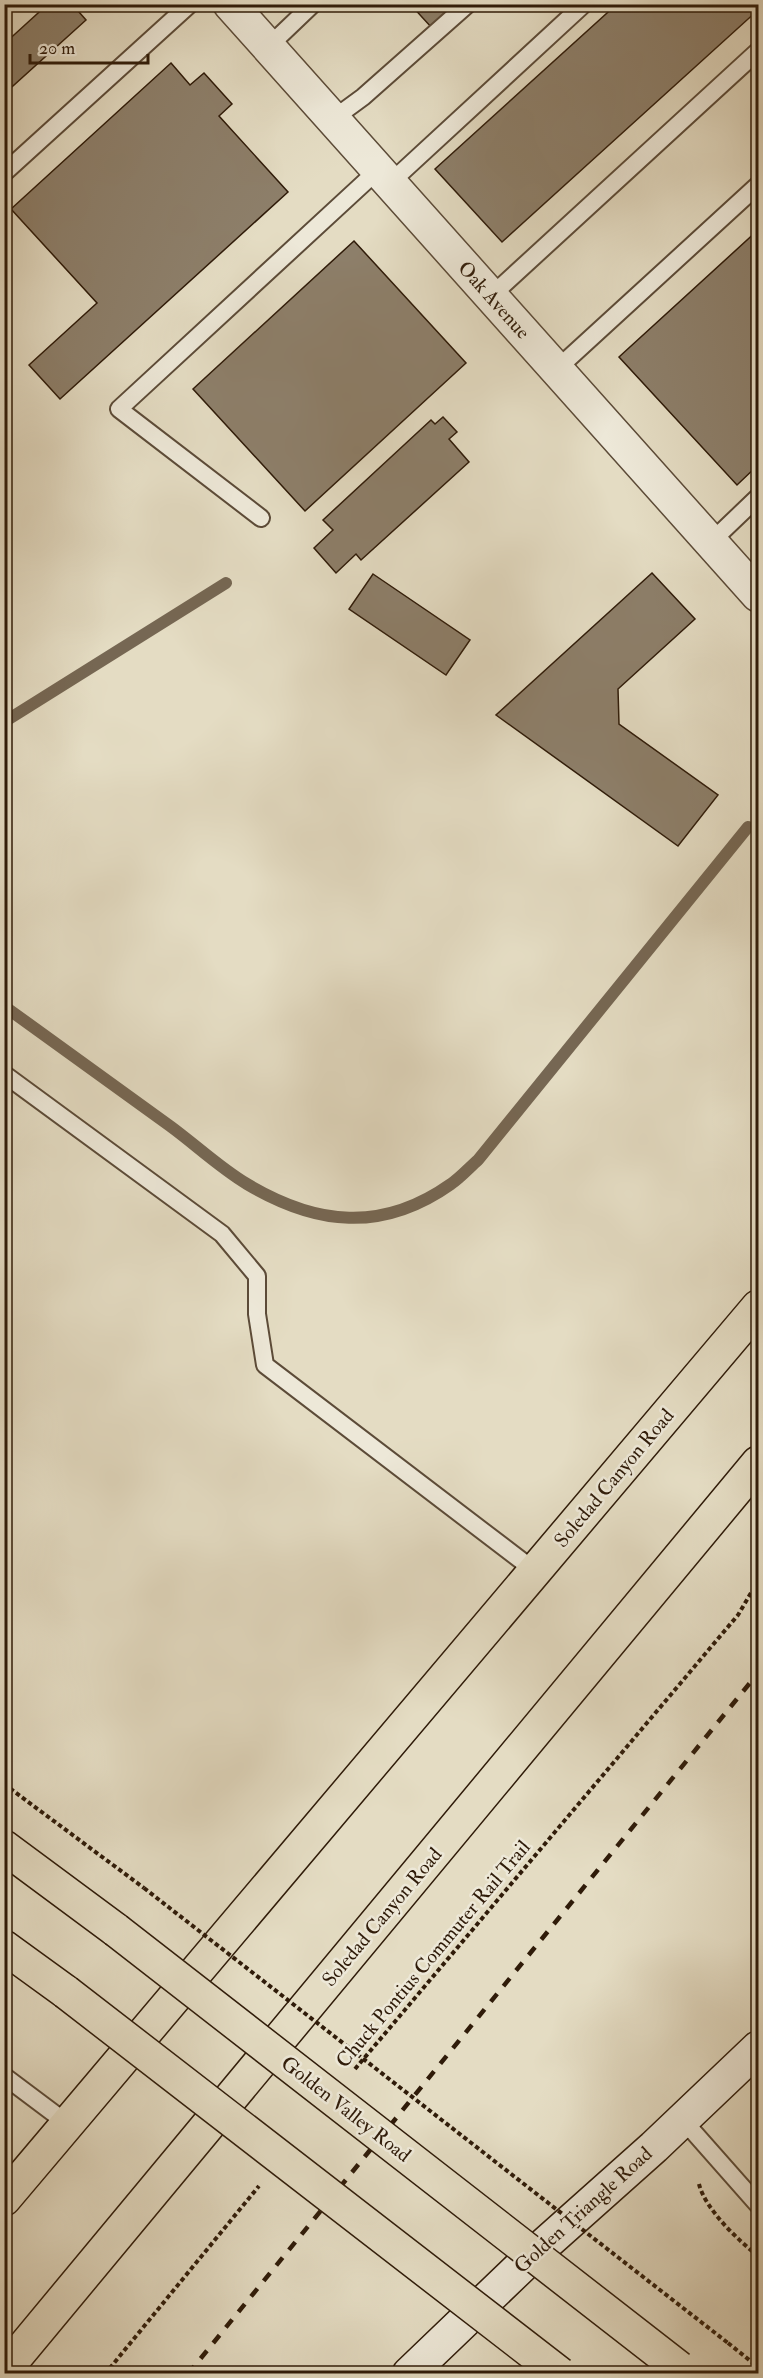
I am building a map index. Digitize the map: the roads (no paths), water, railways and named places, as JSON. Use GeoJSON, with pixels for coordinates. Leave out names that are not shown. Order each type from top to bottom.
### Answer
{"type":"FeatureCollection","features":[{"type":"Feature","properties":{"kind":"main road","name":"Soledad Canyon Road"},"geometry":{"type":"LineString","coordinates":[[4,2199],[759,1307]]}},
{"type":"Feature","properties":{"kind":"main road","name":"Soledad Canyon Road"},"geometry":{"type":"LineString","coordinates":[[4,2371],[759,1463]]}},
{"type":"Feature","properties":{"kind":"main road","name":"Golden Valley Road"},"geometry":{"type":"LineString","coordinates":[[4,1847],[116,1930],[683,2371]]}},
{"type":"Feature","properties":{"kind":"main road"},"geometry":{"type":"LineString","coordinates":[[4,1947],[66,1992],[560,2373]]}},
{"type":"Feature","properties":{"kind":"street","name":"Oak Avenue"},"geometry":{"type":"LineString","coordinates":[[230,4],[759,595]]}},
{"type":"Feature","properties":{"kind":"street","name":"Golden Triangle Road"},"geometry":{"type":"LineString","coordinates":[[409,2373],[525,2262],[759,2048]]}},
{"type":"Feature","properties":{"kind":"lane"},"geometry":{"type":"LineString","coordinates":[[4,173],[190,4]]}},
{"type":"Feature","properties":{"kind":"lane"},"geometry":{"type":"LineString","coordinates":[[268,47],[314,4]]}},
{"type":"Feature","properties":{"kind":"lane"},"geometry":{"type":"LineString","coordinates":[[333,119],[363,97],[468,4]]}},
{"type":"Feature","properties":{"kind":"lane"},"geometry":{"type":"LineString","coordinates":[[261,518],[119,409],[584,4]]}},
{"type":"Feature","properties":{"kind":"lane"},"geometry":{"type":"LineString","coordinates":[[491,296],[759,51]]}},
{"type":"Feature","properties":{"kind":"lane"},"geometry":{"type":"LineString","coordinates":[[557,369],[759,185]]}},
{"type":"Feature","properties":{"kind":"lane"},"geometry":{"type":"LineString","coordinates":[[711,542],[759,497]]}},
{"type":"Feature","properties":{"kind":"lane"},"geometry":{"type":"LineString","coordinates":[[4,1074],[222,1234],[257,1276],[257,1314],[265,1365],[535,1571]]}},
{"type":"Feature","properties":{"kind":"lane"},"geometry":{"type":"LineString","coordinates":[[4,2076],[68,2124]]}},
{"type":"Feature","properties":{"kind":"lane"},"geometry":{"type":"LineString","coordinates":[[682,2120],[759,2205]]}},
{"type":"Feature","properties":{"kind":"waterway"},"geometry":{"type":"LineString","coordinates":[[4,722],[226,583]]}},
{"type":"Feature","properties":{"kind":"waterway"},"geometry":{"type":"LineString","coordinates":[[4,1006],[170,1126],[227,1171],[273,1198],[324,1215],[349,1218],[374,1216],[400,1210],[425,1200],[451,1184],[478,1160],[748,827]]}},
{"type":"Feature","properties":{"kind":"railway"},"geometry":{"type":"LineString","coordinates":[[188,2374],[758,1673]]}}]}
